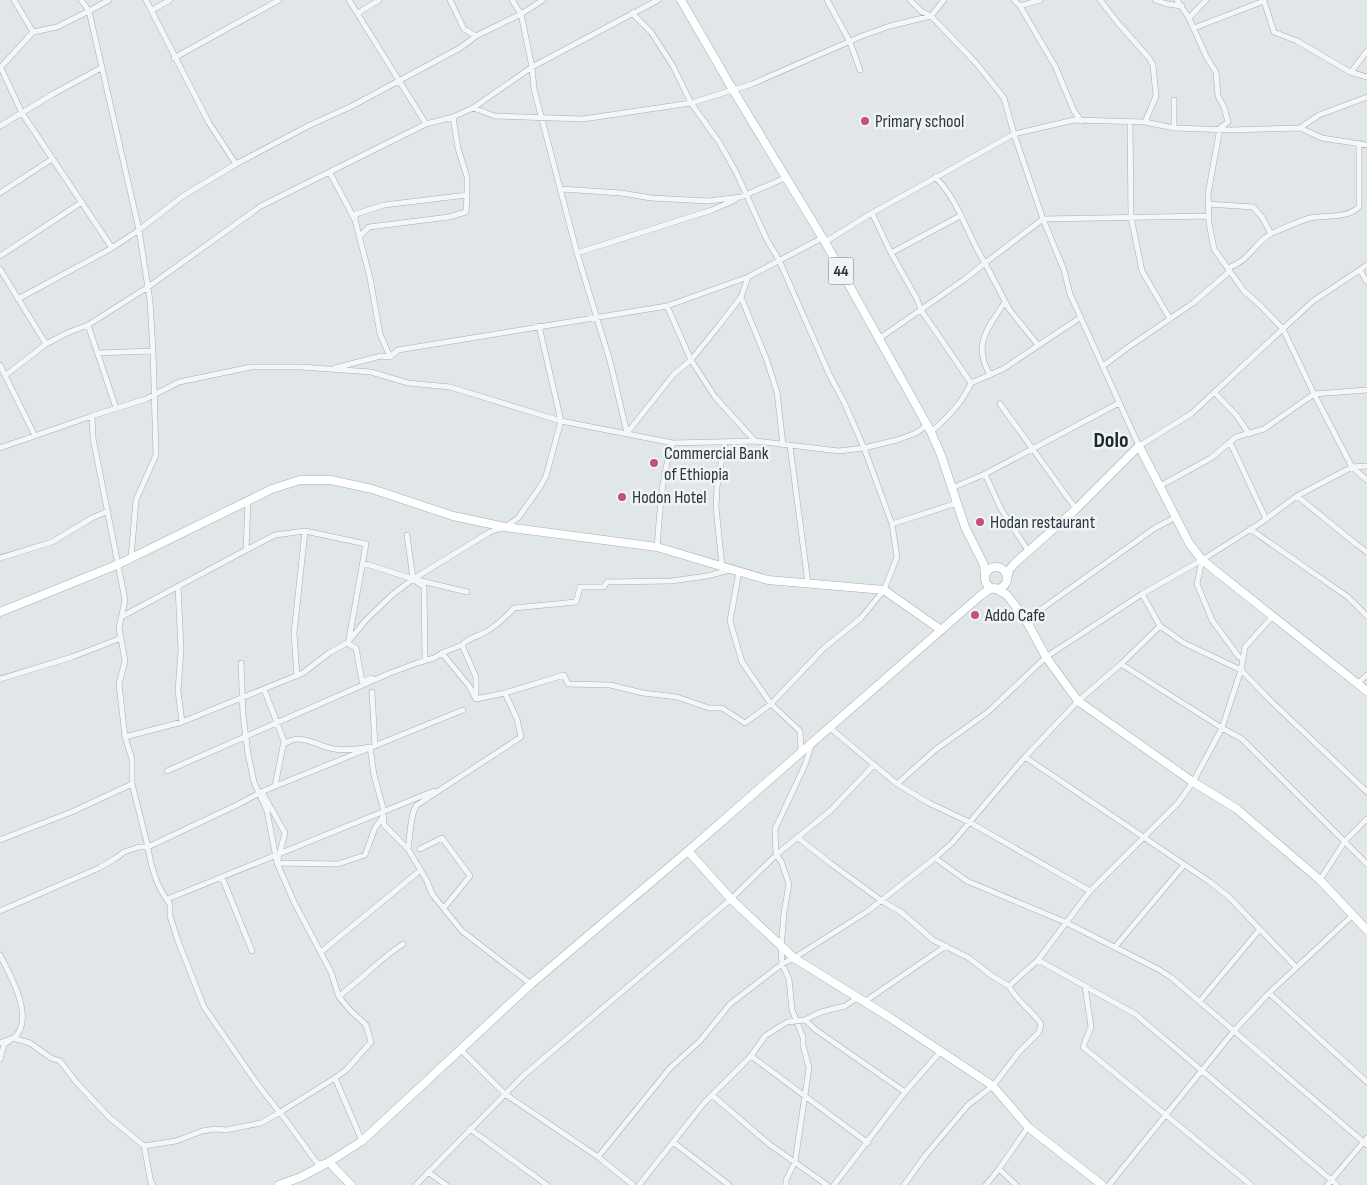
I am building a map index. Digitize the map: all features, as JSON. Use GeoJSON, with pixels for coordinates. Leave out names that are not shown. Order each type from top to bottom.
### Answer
{"type":"FeatureCollection","features":[{"type":"Feature","properties":{"kind":"street"},"geometry":{"type":"LineString","coordinates":[[14,0],[33,32]]}},
{"type":"Feature","properties":{"kind":"street"},"geometry":{"type":"LineString","coordinates":[[81,0],[89,11],[139,230],[148,286],[153,351],[156,455],[136,500],[131,558]]}},
{"type":"Feature","properties":{"kind":"street"},"geometry":{"type":"LineString","coordinates":[[109,0],[57,27],[33,32],[0,68],[22,113],[112,248]]}},
{"type":"Feature","properties":{"kind":"street"},"geometry":{"type":"LineString","coordinates":[[146,0],[174,58],[209,123],[236,164]]}},
{"type":"Feature","properties":{"kind":"street"},"geometry":{"type":"LineString","coordinates":[[152,10],[170,0]]}},
{"type":"Feature","properties":{"kind":"street"},"geometry":{"type":"LineString","coordinates":[[174,58],[278,0]]}},
{"type":"Feature","properties":{"kind":"street"},"geometry":{"type":"LineString","coordinates":[[350,0],[426,124]]}},
{"type":"Feature","properties":{"kind":"street"},"geometry":{"type":"LineString","coordinates":[[358,13],[379,0]]}},
{"type":"Feature","properties":{"kind":"street"},"geometry":{"type":"LineString","coordinates":[[450,0],[464,29],[476,36]]}},
{"type":"Feature","properties":{"kind":"street"},"geometry":{"type":"LineString","coordinates":[[512,0],[521,14],[541,118],[577,253],[610,361],[627,432]]}},
{"type":"Feature","properties":{"kind":"street"},"geometry":{"type":"LineString","coordinates":[[18,299],[112,248],[183,196],[236,164],[400,81],[460,48],[476,36],[521,14],[543,0]]}},
{"type":"Feature","properties":{"kind":"street"},"geometry":{"type":"LineString","coordinates":[[6,375],[46,344],[88,325],[148,286],[261,206],[426,124],[453,117],[473,108],[532,67],[658,0]]}},
{"type":"Feature","properties":{"kind":"street","name":"44"},"geometry":{"type":"LineString","coordinates":[[682,0],[880,338],[929,428],[965,527],[979,552]]}},
{"type":"Feature","properties":{"kind":"street"},"geometry":{"type":"LineString","coordinates":[[826,0],[850,42],[860,70]]}},
{"type":"Feature","properties":{"kind":"street"},"geometry":{"type":"LineString","coordinates":[[910,0],[921,11],[931,16],[976,62],[1004,98],[1014,134],[1043,219],[1064,270],[1070,294],[1138,446],[1177,516],[1189,543],[1202,560],[1364,687],[1367,674]]}},
{"type":"Feature","properties":{"kind":"street"},"geometry":{"type":"LineString","coordinates":[[473,108],[495,116],[583,119],[691,103],[752,84],[890,26],[931,16],[943,0]]}},
{"type":"Feature","properties":{"kind":"street"},"geometry":{"type":"LineString","coordinates":[[1014,0],[1020,6],[1056,66],[1074,111],[1081,121]]}},
{"type":"Feature","properties":{"kind":"street"},"geometry":{"type":"LineString","coordinates":[[1020,6],[1040,0]]}},
{"type":"Feature","properties":{"kind":"street"},"geometry":{"type":"LineString","coordinates":[[1100,0],[1153,65],[1156,96],[1145,122]]}},
{"type":"Feature","properties":{"kind":"street"},"geometry":{"type":"LineString","coordinates":[[1155,0],[1182,6]]}},
{"type":"Feature","properties":{"kind":"street"},"geometry":{"type":"LineString","coordinates":[[1178,0],[1216,72],[1218,96],[1224,107],[1228,122],[1220,128],[1211,171],[1208,204],[1214,249],[1244,291],[1283,329],[1352,467],[1367,480]]}},
{"type":"Feature","properties":{"kind":"street"},"geometry":{"type":"LineString","coordinates":[[1189,18],[1206,0]]}},
{"type":"Feature","properties":{"kind":"street"},"geometry":{"type":"LineString","coordinates":[[1194,28],[1266,1],[1274,32],[1297,40],[1351,72],[1367,77]]}},
{"type":"Feature","properties":{"kind":"street"},"geometry":{"type":"LineString","coordinates":[[476,699],[505,693],[564,674],[568,684],[610,685],[643,693],[677,697],[709,708],[722,708],[745,723],[771,704],[824,648],[862,618],[884,590],[897,557],[892,524],[864,448],[778,260],[744,196],[736,172],[719,142],[691,103],[673,66],[651,32],[632,13]]}},
{"type":"Feature","properties":{"kind":"street"},"geometry":{"type":"LineString","coordinates":[[1351,72],[1367,50]]}},
{"type":"Feature","properties":{"kind":"street"},"geometry":{"type":"LineString","coordinates":[[0,126],[101,68]]}},
{"type":"Feature","properties":{"kind":"street"},"geometry":{"type":"LineString","coordinates":[[1300,128],[1319,115],[1367,97]]}},
{"type":"Feature","properties":{"kind":"street"},"geometry":{"type":"LineString","coordinates":[[1174,100],[1174,128]]}},
{"type":"Feature","properties":{"kind":"street"},"geometry":{"type":"LineString","coordinates":[[360,236],[369,227],[449,217],[466,212],[468,196],[467,177],[458,148],[453,117]]}},
{"type":"Feature","properties":{"kind":"street"},"geometry":{"type":"LineString","coordinates":[[330,369],[381,356],[390,357],[398,350],[667,306],[748,277],[778,260],[823,240],[1014,134],[1074,120],[1145,122],[1174,128],[1220,128],[1230,130],[1300,128],[1322,138],[1367,145]]}},
{"type":"Feature","properties":{"kind":"street"},"geometry":{"type":"LineString","coordinates":[[1130,122],[1131,218],[1142,271],[1170,319]]}},
{"type":"Feature","properties":{"kind":"street"},"geometry":{"type":"LineString","coordinates":[[1103,366],[1193,303],[1229,270],[1246,258],[1260,241],[1271,234],[1310,218],[1353,212],[1359,207],[1360,143]]}},
{"type":"Feature","properties":{"kind":"street"},"geometry":{"type":"LineString","coordinates":[[0,193],[52,159]]}},
{"type":"Feature","properties":{"kind":"street"},"geometry":{"type":"LineString","coordinates":[[330,172],[355,220],[370,278],[380,334],[390,357]]}},
{"type":"Feature","properties":{"kind":"street"},"geometry":{"type":"LineString","coordinates":[[935,177],[943,184],[953,200],[975,247],[986,263],[1005,302],[1038,345]]}},
{"type":"Feature","properties":{"kind":"street"},"geometry":{"type":"LineString","coordinates":[[577,253],[712,210],[785,178]]}},
{"type":"Feature","properties":{"kind":"street"},"geometry":{"type":"LineString","coordinates":[[561,189],[621,193],[651,198],[708,201],[744,196]]}},
{"type":"Feature","properties":{"kind":"street"},"geometry":{"type":"LineString","coordinates":[[355,220],[356,214],[384,205],[468,196]]}},
{"type":"Feature","properties":{"kind":"street"},"geometry":{"type":"LineString","coordinates":[[0,256],[82,202]]}},
{"type":"Feature","properties":{"kind":"street"},"geometry":{"type":"LineString","coordinates":[[1208,204],[1253,207],[1262,217],[1271,234]]}},
{"type":"Feature","properties":{"kind":"street"},"geometry":{"type":"LineString","coordinates":[[872,213],[922,310],[971,383]]}},
{"type":"Feature","properties":{"kind":"street"},"geometry":{"type":"LineString","coordinates":[[891,253],[960,216]]}},
{"type":"Feature","properties":{"kind":"street"},"geometry":{"type":"LineString","coordinates":[[880,338],[922,310],[1043,219],[1209,216]]}},
{"type":"Feature","properties":{"kind":"street"},"geometry":{"type":"LineString","coordinates":[[1367,265],[1313,301],[1191,414],[1138,446],[1076,508],[1015,563],[1010,570],[1005,590],[1026,620],[1046,657],[1078,701],[1193,782],[1237,808],[1320,880],[1367,930]]}},
{"type":"Feature","properties":{"kind":"street"},"geometry":{"type":"LineString","coordinates":[[0,270],[46,344]]}},
{"type":"Feature","properties":{"kind":"street"},"geometry":{"type":"LineString","coordinates":[[1360,270],[1367,282]]}},
{"type":"Feature","properties":{"kind":"street"},"geometry":{"type":"LineString","coordinates":[[627,432],[674,374],[691,360],[742,297],[748,277]]}},
{"type":"Feature","properties":{"kind":"street"},"geometry":{"type":"LineString","coordinates":[[742,297],[777,392],[783,445]]}},
{"type":"Feature","properties":{"kind":"street"},"geometry":{"type":"LineString","coordinates":[[990,375],[982,358],[982,338],[1005,302]]}},
{"type":"Feature","properties":{"kind":"street"},"geometry":{"type":"LineString","coordinates":[[667,306],[691,360],[716,397],[755,441]]}},
{"type":"Feature","properties":{"kind":"street"},"geometry":{"type":"LineString","coordinates":[[0,448],[146,399],[179,382],[251,367],[301,367],[371,372],[408,383],[450,387],[561,421],[627,432],[673,443],[755,441],[839,452],[864,448],[916,433],[943,421],[963,399],[971,383],[1003,369],[1081,317]]}},
{"type":"Feature","properties":{"kind":"street"},"geometry":{"type":"LineString","coordinates":[[88,325],[116,408]]}},
{"type":"Feature","properties":{"kind":"street"},"geometry":{"type":"LineString","coordinates":[[125,737],[182,722],[303,673],[329,652],[348,642],[366,620],[392,595],[413,579],[490,532],[505,528],[518,518],[546,476],[561,421],[539,326]]}},
{"type":"Feature","properties":{"kind":"street"},"geometry":{"type":"LineString","coordinates":[[98,353],[153,351]]}},
{"type":"Feature","properties":{"kind":"street"},"geometry":{"type":"LineString","coordinates":[[0,365],[35,436]]}},
{"type":"Feature","properties":{"kind":"street"},"geometry":{"type":"LineString","coordinates":[[1160,486],[1211,458],[1236,437],[1264,429],[1314,394],[1367,390]]}},
{"type":"Feature","properties":{"kind":"street"},"geometry":{"type":"LineString","coordinates":[[1214,392],[1237,416],[1249,434]]}},
{"type":"Feature","properties":{"kind":"street"},"geometry":{"type":"LineString","coordinates":[[952,488],[985,474],[1119,403]]}},
{"type":"Feature","properties":{"kind":"street"},"geometry":{"type":"LineString","coordinates":[[1000,404],[1028,443],[1034,448],[1059,488],[1076,508]]}},
{"type":"Feature","properties":{"kind":"street"},"geometry":{"type":"LineString","coordinates":[[92,416],[93,438],[125,600],[119,628],[125,661],[119,684],[121,715],[132,759],[132,784],[148,847],[150,866],[162,895],[170,904],[170,916],[178,941],[204,1007],[258,1086],[317,1163],[329,1162]]}},
{"type":"Feature","properties":{"kind":"street"},"geometry":{"type":"LineString","coordinates":[[722,566],[716,507],[717,487],[726,442]]}},
{"type":"Feature","properties":{"kind":"street"},"geometry":{"type":"LineString","coordinates":[[1230,442],[1266,519]]}},
{"type":"Feature","properties":{"kind":"street"},"geometry":{"type":"LineString","coordinates":[[657,547],[661,491],[673,443]]}},
{"type":"Feature","properties":{"kind":"street"},"geometry":{"type":"LineString","coordinates":[[790,446],[808,583]]}},
{"type":"Feature","properties":{"kind":"street"},"geometry":{"type":"LineString","coordinates":[[897,784],[935,750],[988,712],[1046,657],[1142,594],[1202,560],[1266,519],[1297,496],[1352,467],[1367,466]]}},
{"type":"Feature","properties":{"kind":"street"},"geometry":{"type":"LineString","coordinates":[[985,474],[1001,509],[1028,552]]}},
{"type":"Feature","properties":{"kind":"street"},"geometry":{"type":"LineString","coordinates":[[0,612],[119,564],[272,489],[300,480],[331,480],[372,489],[453,516],[505,528],[657,547],[768,580],[884,590],[941,630]]}},
{"type":"Feature","properties":{"kind":"street"},"geometry":{"type":"LineString","coordinates":[[1297,496],[1367,552]]}},
{"type":"Feature","properties":{"kind":"street"},"geometry":{"type":"LineString","coordinates":[[246,550],[248,501]]}},
{"type":"Feature","properties":{"kind":"street"},"geometry":{"type":"LineString","coordinates":[[892,524],[957,503]]}},
{"type":"Feature","properties":{"kind":"street"},"geometry":{"type":"LineString","coordinates":[[0,558],[52,542],[92,518],[108,511]]}},
{"type":"Feature","properties":{"kind":"street"},"geometry":{"type":"LineString","coordinates":[[1026,620],[1155,528],[1177,516]]}},
{"type":"Feature","properties":{"kind":"street"},"geometry":{"type":"LineString","coordinates":[[1250,529],[1348,597],[1367,616]]}},
{"type":"Feature","properties":{"kind":"street"},"geometry":{"type":"LineString","coordinates":[[297,676],[294,633],[305,531]]}},
{"type":"Feature","properties":{"kind":"street"},"geometry":{"type":"LineString","coordinates":[[121,617],[275,535],[305,531],[366,544],[348,642]]}},
{"type":"Feature","properties":{"kind":"street"},"geometry":{"type":"LineString","coordinates":[[407,535],[413,579],[424,587],[426,660]]}},
{"type":"Feature","properties":{"kind":"street"},"geometry":{"type":"LineString","coordinates":[[279,1185],[301,1178],[362,1141],[531,984],[688,851],[801,750],[980,596],[988,590],[1001,587],[1007,580],[1006,573],[987,561],[979,552]]}},
{"type":"Feature","properties":{"kind":"street"},"geometry":{"type":"LineString","coordinates":[[979,552],[984,565],[986,583],[1007,595]]}},
{"type":"Feature","properties":{"kind":"street"},"geometry":{"type":"LineString","coordinates":[[1202,560],[1197,584],[1212,620],[1239,657],[1242,658]]}},
{"type":"Feature","properties":{"kind":"street"},"geometry":{"type":"LineString","coordinates":[[363,563],[413,579],[467,592]]}},
{"type":"Feature","properties":{"kind":"street"},"geometry":{"type":"LineString","coordinates":[[980,596],[988,570],[1015,563]]}},
{"type":"Feature","properties":{"kind":"street"},"geometry":{"type":"LineString","coordinates":[[167,771],[388,674],[434,658],[462,645],[465,641],[486,632],[502,621],[514,608],[576,602],[580,587],[604,587],[607,582],[671,581],[736,570]]}},
{"type":"Feature","properties":{"kind":"street"},"geometry":{"type":"LineString","coordinates":[[736,570],[730,621],[742,662],[771,704],[800,731],[801,750]]}},
{"type":"Feature","properties":{"kind":"street"},"geometry":{"type":"LineString","coordinates":[[178,586],[181,650],[178,691],[182,722]]}},
{"type":"Feature","properties":{"kind":"street"},"geometry":{"type":"LineString","coordinates":[[1142,594],[1160,626],[1184,643],[1241,670],[1367,792]]}},
{"type":"Feature","properties":{"kind":"street"},"geometry":{"type":"LineString","coordinates":[[1009,986],[1038,960],[1065,922],[1090,892],[1178,803],[1193,782],[1222,728],[1241,670],[1245,647],[1273,616]]}},
{"type":"Feature","properties":{"kind":"street"},"geometry":{"type":"LineString","coordinates":[[598,1157],[670,1068],[700,1041],[730,1004],[782,964],[868,912],[935,858],[952,843],[1025,757],[1078,701],[1121,664],[1160,626]]}},
{"type":"Feature","properties":{"kind":"street"},"geometry":{"type":"LineString","coordinates":[[0,679],[72,657],[120,638]]}},
{"type":"Feature","properties":{"kind":"street"},"geometry":{"type":"LineString","coordinates":[[348,642],[356,648],[362,681],[388,674]]}},
{"type":"Feature","properties":{"kind":"street"},"geometry":{"type":"LineString","coordinates":[[462,645],[476,677],[476,699]]}},
{"type":"Feature","properties":{"kind":"street"},"geometry":{"type":"LineString","coordinates":[[442,653],[476,699]]}},
{"type":"Feature","properties":{"kind":"street"},"geometry":{"type":"LineString","coordinates":[[144,1146],[176,1141],[202,1131],[226,1130],[261,1123],[336,1078],[346,1070],[371,1042],[366,1025],[339,997],[331,972],[294,902],[278,863],[267,811],[254,782],[248,754],[243,715],[241,663]]}},
{"type":"Feature","properties":{"kind":"street"},"geometry":{"type":"LineString","coordinates":[[1121,664],[1242,739],[1367,864]]}},
{"type":"Feature","properties":{"kind":"street"},"geometry":{"type":"LineString","coordinates":[[264,689],[284,741],[283,746],[291,739],[300,738],[332,749],[345,751],[370,747],[374,775],[383,808],[384,825],[408,850],[427,881],[432,894],[462,930],[531,984]]}},
{"type":"Feature","properties":{"kind":"street"},"geometry":{"type":"LineString","coordinates":[[372,692],[375,746]]}},
{"type":"Feature","properties":{"kind":"street"},"geometry":{"type":"LineString","coordinates":[[408,850],[414,808],[522,737],[517,718],[505,693]]}},
{"type":"Feature","properties":{"kind":"street"},"geometry":{"type":"LineString","coordinates":[[262,792],[462,710]]}},
{"type":"Feature","properties":{"kind":"street"},"geometry":{"type":"LineString","coordinates":[[828,727],[897,784],[929,803],[969,822],[1090,892]]}},
{"type":"Feature","properties":{"kind":"street"},"geometry":{"type":"LineString","coordinates":[[786,1185],[786,1180],[795,1162],[809,1068],[802,1045],[803,1036],[792,1010],[789,979],[782,964],[781,948],[784,913],[789,884],[781,861],[776,854],[775,829],[805,765],[814,739]]}},
{"type":"Feature","properties":{"kind":"street"},"geometry":{"type":"LineString","coordinates":[[0,911],[99,868],[124,852],[139,847],[148,847],[274,786],[284,741]]}},
{"type":"Feature","properties":{"kind":"street"},"geometry":{"type":"LineString","coordinates":[[1025,757],[1145,837],[1229,897],[1296,967]]}},
{"type":"Feature","properties":{"kind":"street"},"geometry":{"type":"LineString","coordinates":[[416,1185],[523,1076],[731,900],[776,854],[830,811],[874,765]]}},
{"type":"Feature","properties":{"kind":"street"},"geometry":{"type":"LineString","coordinates":[[0,840],[74,811],[132,784]]}},
{"type":"Feature","properties":{"kind":"street"},"geometry":{"type":"LineString","coordinates":[[170,898],[446,786]]}},
{"type":"Feature","properties":{"kind":"street"},"geometry":{"type":"LineString","coordinates":[[262,792],[285,833],[278,863]]}},
{"type":"Feature","properties":{"kind":"street"},"geometry":{"type":"LineString","coordinates":[[278,863],[338,864],[364,854],[375,828],[384,816]]}},
{"type":"Feature","properties":{"kind":"street"},"geometry":{"type":"LineString","coordinates":[[1320,880],[1345,841],[1367,819]]}},
{"type":"Feature","properties":{"kind":"street"},"geometry":{"type":"LineString","coordinates":[[797,837],[882,901],[901,912],[933,940],[969,958],[992,976],[1009,986],[1013,994],[1041,1024],[1038,1032],[1019,1052],[993,1086],[968,1105],[925,1156],[904,1185]]}},
{"type":"Feature","properties":{"kind":"street"},"geometry":{"type":"LineString","coordinates":[[420,849],[442,838],[470,876],[444,908]]}},
{"type":"Feature","properties":{"kind":"street"},"geometry":{"type":"LineString","coordinates":[[688,851],[731,900],[781,948],[993,1086],[1028,1127],[1102,1185]]}},
{"type":"Feature","properties":{"kind":"street"},"geometry":{"type":"LineString","coordinates":[[935,858],[967,880],[1065,922],[1115,947],[1172,978],[1200,1001],[1233,1032],[1366,1142],[1329,1182]]}},
{"type":"Feature","properties":{"kind":"street"},"geometry":{"type":"LineString","coordinates":[[1115,947],[1184,865]]}},
{"type":"Feature","properties":{"kind":"street"},"geometry":{"type":"LineString","coordinates":[[321,952],[417,873]]}},
{"type":"Feature","properties":{"kind":"street"},"geometry":{"type":"LineString","coordinates":[[222,877],[252,951]]}},
{"type":"Feature","properties":{"kind":"street"},"geometry":{"type":"LineString","coordinates":[[1109,1185],[1200,1070],[1268,993],[1353,915]]}},
{"type":"Feature","properties":{"kind":"street"},"geometry":{"type":"LineString","coordinates":[[1200,1001],[1260,930]]}},
{"type":"Feature","properties":{"kind":"street"},"geometry":{"type":"LineString","coordinates":[[339,997],[386,954],[402,944]]}},
{"type":"Feature","properties":{"kind":"street"},"geometry":{"type":"LineString","coordinates":[[639,1185],[704,1103],[751,1056],[764,1036],[787,1022],[805,1020],[822,1012],[860,1000],[946,946]]}},
{"type":"Feature","properties":{"kind":"street"},"geometry":{"type":"LineString","coordinates":[[0,955],[19,996],[23,1022],[16,1036],[4,1045],[0,1059]]}},
{"type":"Feature","properties":{"kind":"street"},"geometry":{"type":"LineString","coordinates":[[1038,960],[1136,1014],[1329,1182],[1337,1185]]}},
{"type":"Feature","properties":{"kind":"street"},"geometry":{"type":"LineString","coordinates":[[1085,986],[1091,1027],[1083,1047],[1251,1185]]}},
{"type":"Feature","properties":{"kind":"street"},"geometry":{"type":"LineString","coordinates":[[1268,993],[1367,1082]]}},
{"type":"Feature","properties":{"kind":"street"},"geometry":{"type":"LineString","coordinates":[[805,1020],[816,1030],[905,1092]]}},
{"type":"Feature","properties":{"kind":"street"},"geometry":{"type":"LineString","coordinates":[[0,1043],[13,1038],[30,1043],[51,1058],[60,1061],[109,1117],[144,1146],[153,1185]]}},
{"type":"Feature","properties":{"kind":"street"},"geometry":{"type":"LineString","coordinates":[[460,1049],[505,1094],[598,1157],[633,1185]]}},
{"type":"Feature","properties":{"kind":"street"},"geometry":{"type":"LineString","coordinates":[[834,1185],[868,1143],[905,1092],[941,1051]]}},
{"type":"Feature","properties":{"kind":"street"},"geometry":{"type":"LineString","coordinates":[[751,1056],[868,1143]]}},
{"type":"Feature","properties":{"kind":"street"},"geometry":{"type":"LineString","coordinates":[[336,1078],[362,1141]]}},
{"type":"Feature","properties":{"kind":"street"},"geometry":{"type":"LineString","coordinates":[[712,1095],[769,1144],[827,1185]]}},
{"type":"Feature","properties":{"kind":"street"},"geometry":{"type":"LineString","coordinates":[[986,1185],[1028,1127]]}},
{"type":"Feature","properties":{"kind":"street"},"geometry":{"type":"LineString","coordinates":[[470,1129],[547,1185]]}},
{"type":"Feature","properties":{"kind":"street"},"geometry":{"type":"LineString","coordinates":[[673,1142],[728,1185]]}},
{"type":"Feature","properties":{"kind":"street"},"geometry":{"type":"LineString","coordinates":[[329,1162],[351,1185]]}},
{"type":"Feature","properties":{"kind":"street"},"geometry":{"type":"LineString","coordinates":[[999,1169],[1016,1185]]}},
{"type":"Feature","properties":{"kind":"street"},"geometry":{"type":"LineString","coordinates":[[428,1172],[446,1185]]}},
{"type":"Feature","properties":{"kind":"place","name":"Primary school"},"geometry":{"type":"Point","coordinates":[865,121]}},
{"type":"Feature","properties":{"kind":"place","name":"Commercial Bank of Ethiopia"},"geometry":{"type":"Point","coordinates":[654,463]}},
{"type":"Feature","properties":{"kind":"place","name":"Hodon Hotel"},"geometry":{"type":"Point","coordinates":[622,497]}},
{"type":"Feature","properties":{"kind":"place","name":"Hodan restaurant"},"geometry":{"type":"Point","coordinates":[980,522]}},
{"type":"Feature","properties":{"kind":"place","name":"Addo Cafe"},"geometry":{"type":"Point","coordinates":[975,615]}},
{"type":"Feature","properties":{"kind":"district","name":"Dolo"},"geometry":{"type":"Point","coordinates":[1111,440]}}]}
